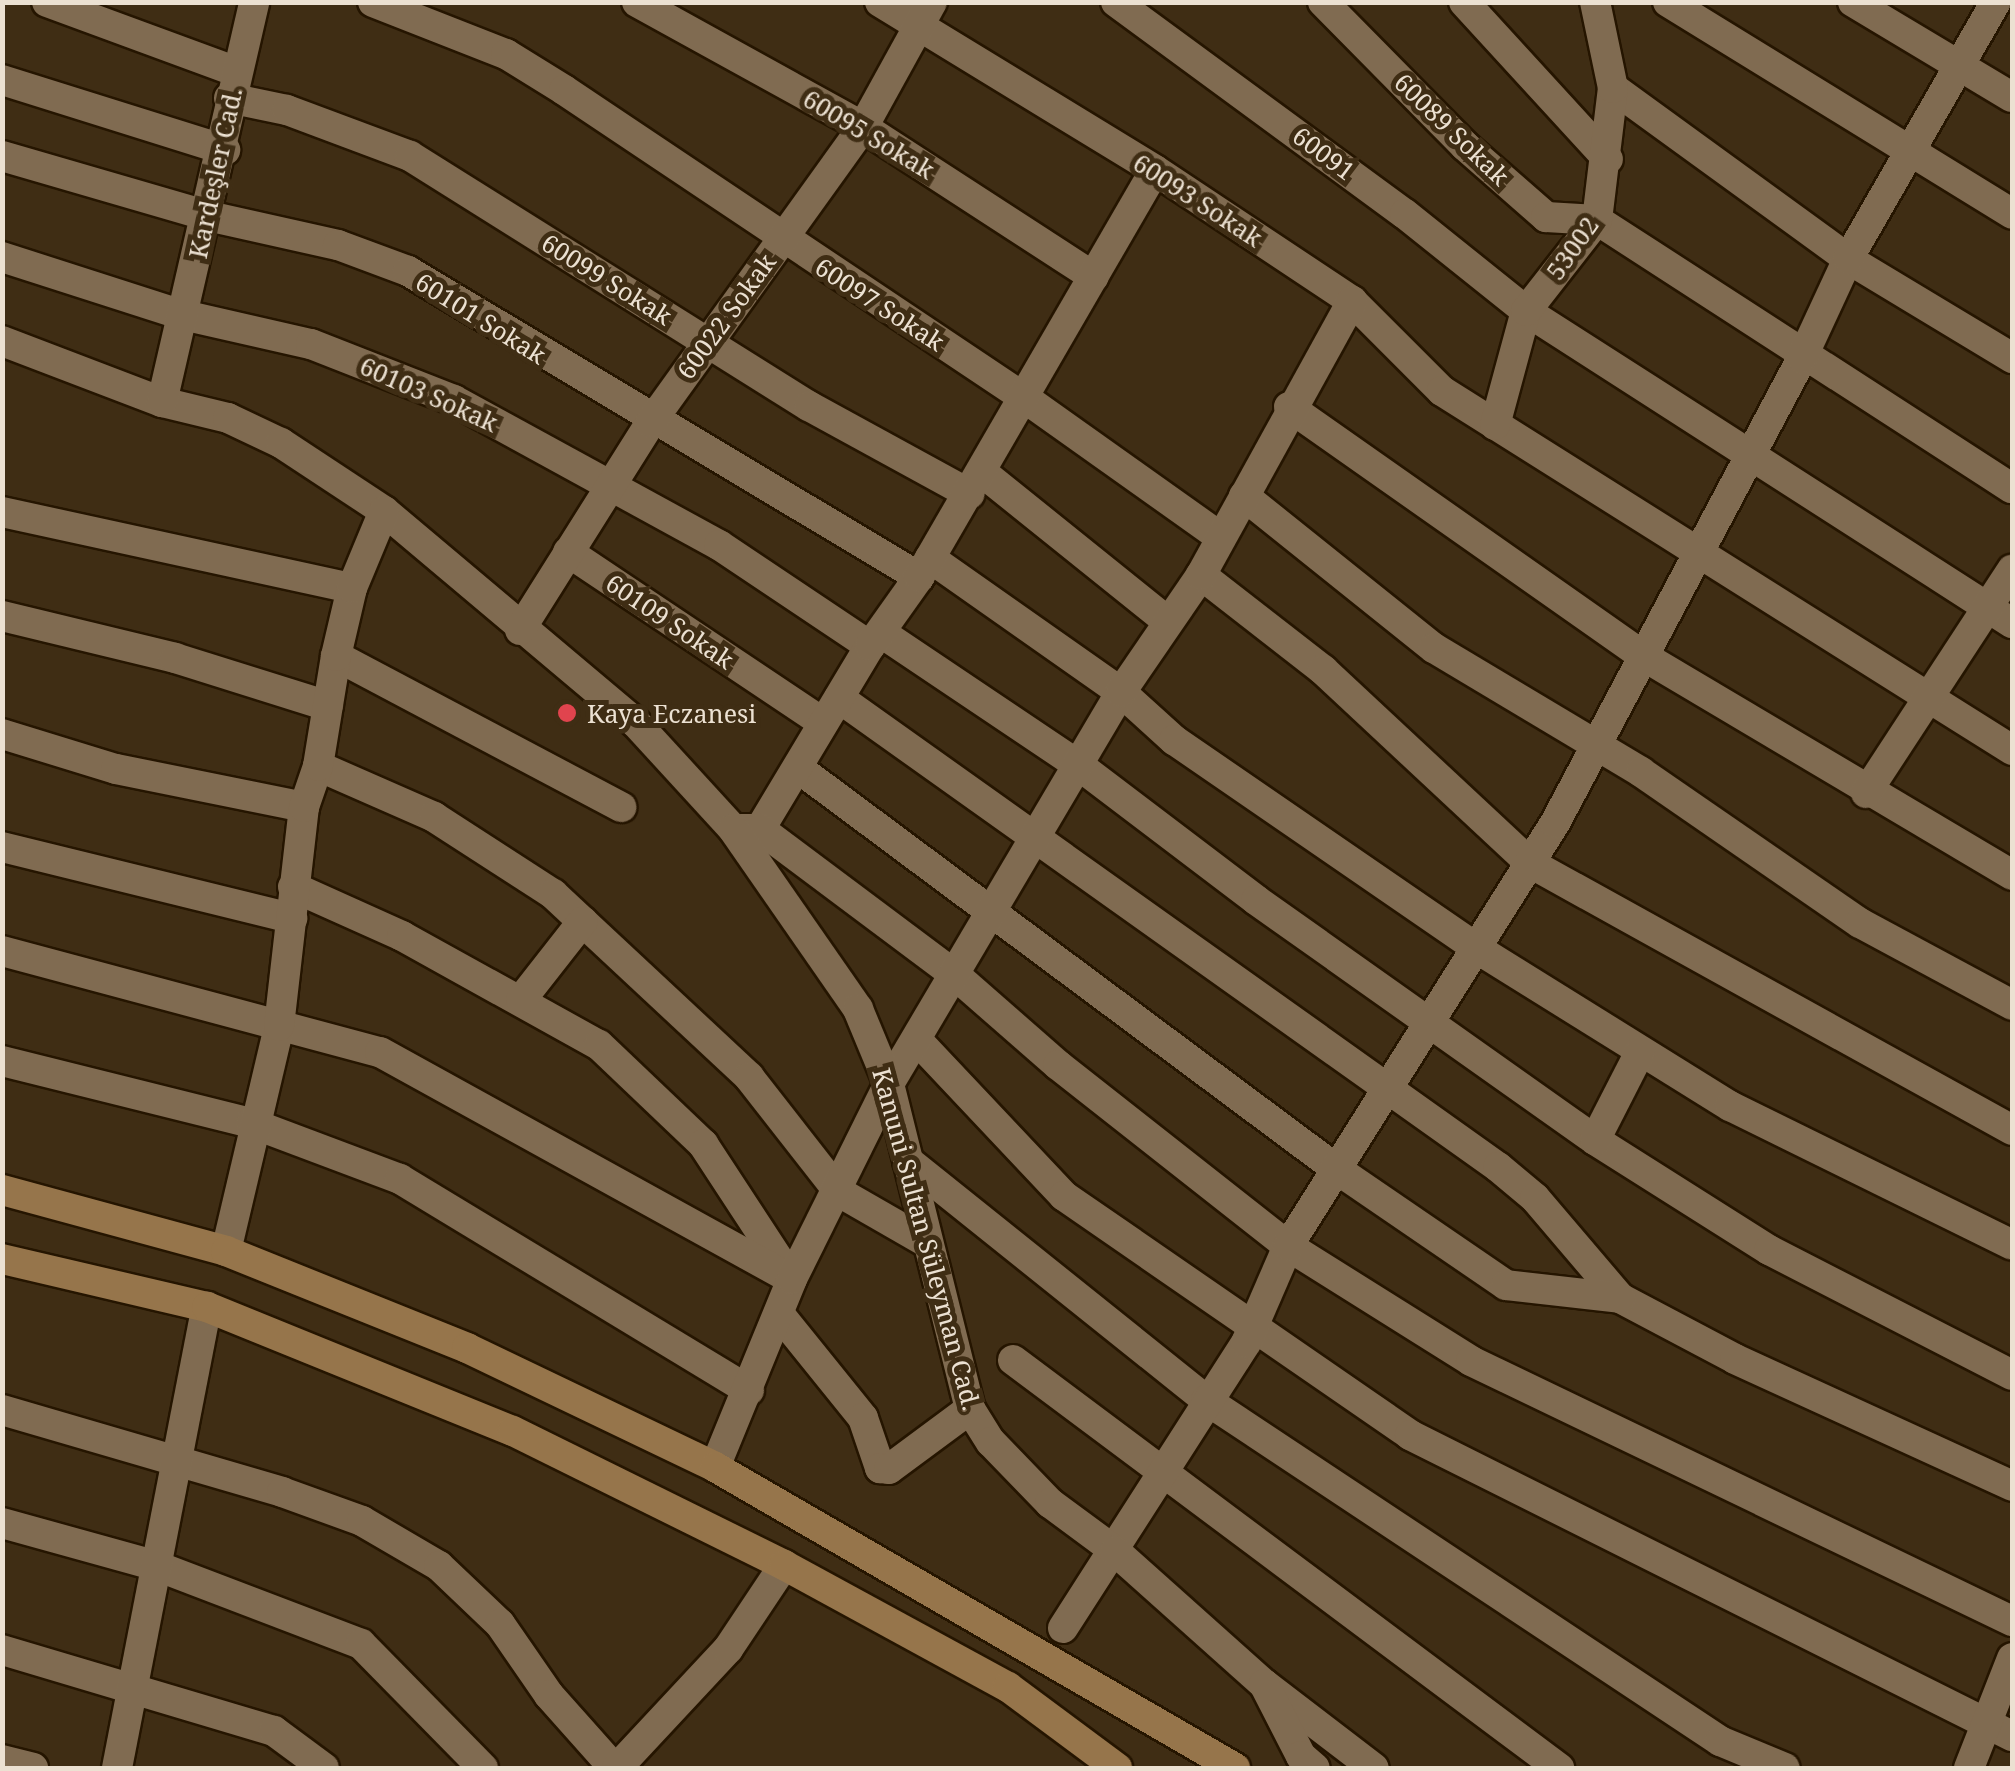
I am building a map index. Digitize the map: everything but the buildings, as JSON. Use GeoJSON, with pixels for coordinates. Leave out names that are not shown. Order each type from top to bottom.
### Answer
{"type":"FeatureCollection","features":[{"type":"Feature","properties":{"kind":"main road"},"geometry":{"type":"LineString","coordinates":[[2,1190],[226,1251],[467,1348],[715,1467],[1235,1768]]}},
{"type":"Feature","properties":{"kind":"main road"},"geometry":{"type":"LineString","coordinates":[[2,1259],[207,1307],[513,1431],[784,1565],[1008,1688],[1117,1768]]}},
{"type":"Feature","properties":{"kind":"street","name":"60099 Sokak"},"geometry":{"type":"LineString","coordinates":[[47,2],[287,110],[410,156],[706,341],[976,484],[1167,621]]}},
{"type":"Feature","properties":{"kind":"street","name":"Kardeşler Cad."},"geometry":{"type":"LineString","coordinates":[[162,402],[225,150],[233,85],[254,2]]}},
{"type":"Feature","properties":{"kind":"street","name":"60097 Sokak"},"geometry":{"type":"LineString","coordinates":[[374,2],[506,54],[1026,399],[1220,538]]}},
{"type":"Feature","properties":{"kind":"street","name":"60095 Sokak"},"geometry":{"type":"LineString","coordinates":[[637,2],[862,127],[1094,277]]}},
{"type":"Feature","properties":{"kind":"street","name":"60093 Sokak"},"geometry":{"type":"LineString","coordinates":[[880,2],[926,14],[1352,302],[1442,391],[1928,693],[2012,750]]}},
{"type":"Feature","properties":{"kind":"street","name":"60091"},"geometry":{"type":"LineString","coordinates":[[1116,2],[1391,203],[1526,311],[1748,459],[2000,616]]}},
{"type":"Feature","properties":{"kind":"street","name":"60089 Sokak"},"geometry":{"type":"LineString","coordinates":[[1323,2],[1464,146],[1546,216],[1597,220]]}},
{"type":"Feature","properties":{"kind":"street"},"geometry":{"type":"LineString","coordinates":[[1464,2],[1608,159]]}},
{"type":"Feature","properties":{"kind":"street","name":"53002"},"geometry":{"type":"LineString","coordinates":[[1495,425],[1526,311],[1597,220],[1608,159],[1613,88],[1595,2]]}},
{"type":"Feature","properties":{"kind":"street"},"geometry":{"type":"LineString","coordinates":[[1668,2],[1916,150],[2012,214]]}},
{"type":"Feature","properties":{"kind":"street"},"geometry":{"type":"LineString","coordinates":[[1853,2],[2012,97]]}},
{"type":"Feature","properties":{"kind":"street"},"geometry":{"type":"LineString","coordinates":[[1063,1628],[1246,1343],[1251,1321],[1288,1246],[1335,1168],[1388,1092],[1428,1019],[1480,950],[1596,748],[1696,552],[1802,358],[1848,259],[1916,150],[1996,2]]}},
{"type":"Feature","properties":{"kind":"street","name":"60022 Sokak"},"geometry":{"type":"LineString","coordinates":[[520,630],[650,422],[862,127],[926,14]]}},
{"type":"Feature","properties":{"kind":"street"},"geometry":{"type":"LineString","coordinates":[[2,80],[225,150]]}},
{"type":"Feature","properties":{"kind":"street"},"geometry":{"type":"LineString","coordinates":[[1613,88],[1848,259],[2012,358]]}},
{"type":"Feature","properties":{"kind":"street","name":"60101 Sokak"},"geometry":{"type":"LineString","coordinates":[[2,156],[208,216],[338,245],[408,272],[650,422],[925,568],[1122,692],[1174,740],[1480,950],[1640,1052],[1730,1106],[2012,1245]]}},
{"type":"Feature","properties":{"kind":"street"},"geometry":{"type":"LineString","coordinates":[[1155,170],[925,568],[831,710],[798,768],[747,829],[954,974],[1058,1065],[1288,1246],[1471,1361],[2012,1621]]}},
{"type":"Feature","properties":{"kind":"street"},"geometry":{"type":"LineString","coordinates":[[1597,220],[1802,358],[2012,488]]}},
{"type":"Feature","properties":{"kind":"street","name":"60103 Sokak"},"geometry":{"type":"LineString","coordinates":[[2,257],[183,315],[311,344],[454,400],[720,545],[1080,766],[1256,900],[1595,1140],[1769,1250],[2012,1375]]}},
{"type":"Feature","properties":{"kind":"street"},"geometry":{"type":"LineString","coordinates":[[715,1467],[792,1279],[839,1192],[889,1084],[1122,692],[1201,575],[1289,407],[1352,302]]}},
{"type":"Feature","properties":{"kind":"street","name":"Kanuni Sultan Süleyman Cad."},"geometry":{"type":"LineString","coordinates":[[2,341],[162,402],[228,418],[281,443],[384,510],[520,630],[635,722],[747,829],[858,1010],[889,1084],[970,1409],[990,1442],[1050,1503],[1115,1550],[1264,1684],[1374,1768]]}},
{"type":"Feature","properties":{"kind":"street"},"geometry":{"type":"LineString","coordinates":[[1289,407],[1644,657],[1866,793],[2012,874]]}},
{"type":"Feature","properties":{"kind":"street"},"geometry":{"type":"LineString","coordinates":[[1244,496],[1434,648],[1596,748],[1860,923],[2012,1005]]}},
{"type":"Feature","properties":{"kind":"street"},"geometry":{"type":"LineString","coordinates":[[226,1251],[251,1123],[278,1026],[304,806],[318,766],[352,588],[384,510]]}},
{"type":"Feature","properties":{"kind":"street"},"geometry":{"type":"LineString","coordinates":[[2,512],[352,588]]}},
{"type":"Feature","properties":{"kind":"street","name":"60109 Sokak"},"geometry":{"type":"LineString","coordinates":[[568,552],[1038,836],[1534,1198],[1620,1298]]}},
{"type":"Feature","properties":{"kind":"street"},"geometry":{"type":"LineString","coordinates":[[1866,793],[1928,693],[2000,616],[2012,570]]}},
{"type":"Feature","properties":{"kind":"street"},"geometry":{"type":"LineString","coordinates":[[1201,575],[1323,670],[1530,863],[2012,1130]]}},
{"type":"Feature","properties":{"kind":"street"},"geometry":{"type":"LineString","coordinates":[[2,616],[175,658],[328,706]]}},
{"type":"Feature","properties":{"kind":"street"},"geometry":{"type":"LineString","coordinates":[[336,656],[621,808]]}},
{"type":"Feature","properties":{"kind":"street"},"geometry":{"type":"LineString","coordinates":[[2,734],[116,769],[304,806]]}},
{"type":"Feature","properties":{"kind":"street"},"geometry":{"type":"LineString","coordinates":[[318,766],[434,817],[583,921],[749,1076],[839,1192],[926,1242]]}},
{"type":"Feature","properties":{"kind":"street"},"geometry":{"type":"LineString","coordinates":[[798,768],[1335,1168],[1506,1284],[1620,1298],[1735,1359],[2012,1486]]}},
{"type":"Feature","properties":{"kind":"street"},"geometry":{"type":"LineString","coordinates":[[2,846],[292,902],[521,1000],[599,1045],[703,1144],[792,1279]]}},
{"type":"Feature","properties":{"kind":"street"},"geometry":{"type":"LineString","coordinates":[[521,1000],[583,921]]}},
{"type":"Feature","properties":{"kind":"street"},"geometry":{"type":"LineString","coordinates":[[2,951],[380,1052],[792,1279]]}},
{"type":"Feature","properties":{"kind":"street"},"geometry":{"type":"LineString","coordinates":[[917,1040],[1064,1196],[1251,1321],[1410,1435],[1999,1731]]}},
{"type":"Feature","properties":{"kind":"street"},"geometry":{"type":"LineString","coordinates":[[1595,1140],[1640,1052]]}},
{"type":"Feature","properties":{"kind":"street"},"geometry":{"type":"LineString","coordinates":[[2,1061],[251,1123],[400,1179],[749,1390]]}},
{"type":"Feature","properties":{"kind":"street"},"geometry":{"type":"LineString","coordinates":[[908,1160],[1206,1400],[1720,1741],[1784,1768]]}},
{"type":"Feature","properties":{"kind":"street"},"geometry":{"type":"LineString","coordinates":[[117,1768],[180,1465],[207,1307]]}},
{"type":"Feature","properties":{"kind":"street"},"geometry":{"type":"LineString","coordinates":[[780,1315],[863,1418],[880,1468],[889,1469],[970,1409]]}},
{"type":"Feature","properties":{"kind":"street"},"geometry":{"type":"LineString","coordinates":[[1013,1360],[1560,1768]]}},
{"type":"Feature","properties":{"kind":"street"},"geometry":{"type":"LineString","coordinates":[[2,1410],[362,1521],[440,1566],[500,1624],[549,1695],[616,1768],[728,1649],[784,1565]]}},
{"type":"Feature","properties":{"kind":"street"},"geometry":{"type":"LineString","coordinates":[[2,1523],[157,1566],[361,1644],[483,1768]]}},
{"type":"Feature","properties":{"kind":"street"},"geometry":{"type":"LineString","coordinates":[[2,1650],[132,1684],[274,1730],[324,1768]]}},
{"type":"Feature","properties":{"kind":"street"},"geometry":{"type":"LineString","coordinates":[[1969,1768],[1999,1731],[2012,1658]]}},
{"type":"Feature","properties":{"kind":"street"},"geometry":{"type":"LineString","coordinates":[[1264,1684],[1301,1756],[1315,1768]]}},
{"type":"Feature","properties":{"kind":"street"},"geometry":{"type":"LineString","coordinates":[[2,1760],[32,1768]]}},
{"type":"Feature","properties":{"kind":"place","name":"Kaya Eczanesi"},"geometry":{"type":"Point","coordinates":[567,713]}}]}
